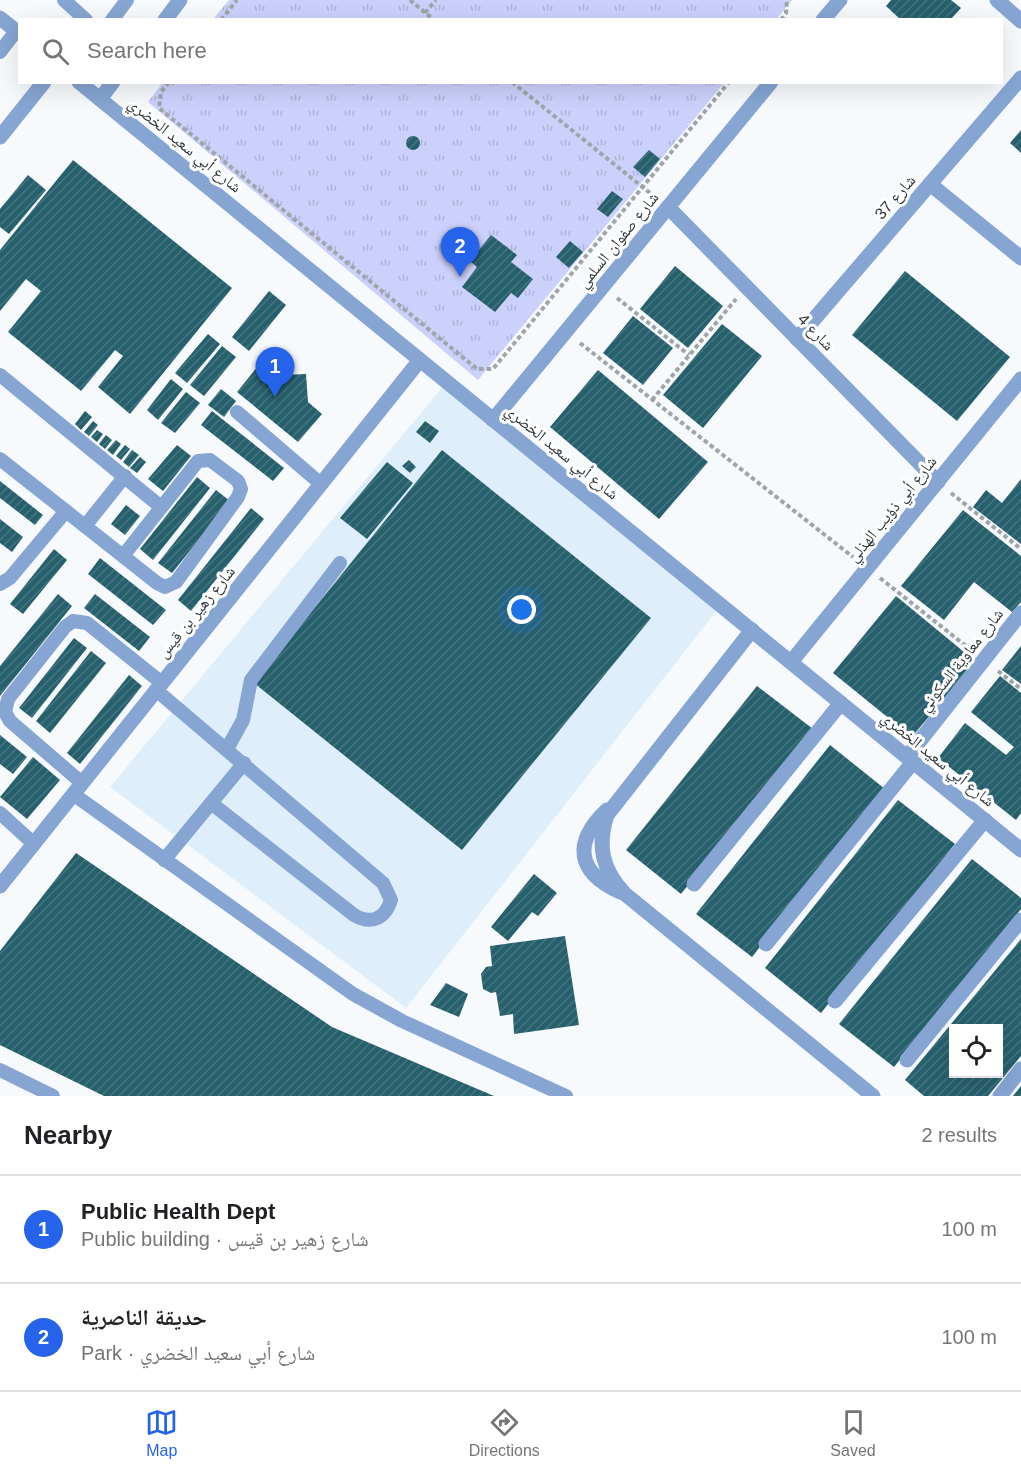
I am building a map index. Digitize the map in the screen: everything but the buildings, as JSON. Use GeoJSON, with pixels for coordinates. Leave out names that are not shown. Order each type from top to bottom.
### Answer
{"type":"FeatureCollection","features":[{"type":"Feature","properties":{"kind":"street"},"geometry":{"type":"LineString","coordinates":[[166,18],[180,0]]}},
{"type":"Feature","properties":{"kind":"street"},"geometry":{"type":"LineString","coordinates":[[826,18],[840,0]]}},
{"type":"Feature","properties":{"kind":"street"},"geometry":{"type":"LineString","coordinates":[[997,0],[1021,21]]}},
{"type":"Feature","properties":{"kind":"street"},"geometry":{"type":"LineString","coordinates":[[0,18],[18,33]]}},
{"type":"Feature","properties":{"kind":"street","name":"شارع 37"},"geometry":{"type":"LineString","coordinates":[[796,339],[1021,78]]}},
{"type":"Feature","properties":{"kind":"street"},"geometry":{"type":"LineString","coordinates":[[0,137],[42,84]]}},
{"type":"Feature","properties":{"kind":"street","name":"شارع أبي سعيد الخضري"},"geometry":{"type":"LineString","coordinates":[[81,84],[985,820],[1019,844]]}},
{"type":"Feature","properties":{"kind":"street"},"geometry":{"type":"LineString","coordinates":[[100,99],[111,84]]}},
{"type":"Feature","properties":{"kind":"street","name":"شارع صفوان السلمي"},"geometry":{"type":"LineString","coordinates":[[493,420],[769,84]]}},
{"type":"Feature","properties":{"kind":"street"},"geometry":{"type":"LineString","coordinates":[[930,184],[1021,258]]}},
{"type":"Feature","properties":{"kind":"street","name":"شارع 4"},"geometry":{"type":"LineString","coordinates":[[668,207],[938,482]]}},
{"type":"Feature","properties":{"kind":"street","name":"شارع زهير بن قيس"},"geometry":{"type":"LineString","coordinates":[[0,886],[420,360]]}},
{"type":"Feature","properties":{"kind":"street","name":"شارع أبي ذؤيب الهذلي"},"geometry":{"type":"LineString","coordinates":[[791,662],[1021,379]]}},
{"type":"Feature","properties":{"kind":"street","name":"شارع معاوية السكوني"},"geometry":{"type":"LineString","coordinates":[[766,944],[1021,613]]}},
{"type":"Feature","properties":{"kind":"street"},"geometry":{"type":"LineString","coordinates":[[752,630],[617,800],[587,832],[584,857],[596,879],[625,894],[873,1096]]}},
{"type":"Feature","properties":{"kind":"street"},"geometry":{"type":"LineString","coordinates":[[694,884],[841,703]]}},
{"type":"Feature","properties":{"kind":"street"},"geometry":{"type":"LineString","coordinates":[[835,1001],[985,820]]}},
{"type":"Feature","properties":{"kind":"street"},"geometry":{"type":"LineString","coordinates":[[907,1060],[1021,920]]}},
{"type":"Feature","properties":{"kind":"street"},"geometry":{"type":"LineString","coordinates":[[1000,1096],[1021,1069]]}},
{"type":"Feature","properties":{"kind":"lane"},"geometry":{"type":"LineString","coordinates":[[64,0],[84,18]]}},
{"type":"Feature","properties":{"kind":"lane"},"geometry":{"type":"LineString","coordinates":[[114,18],[127,0]]}},
{"type":"Feature","properties":{"kind":"lane"},"geometry":{"type":"LineString","coordinates":[[0,52],[18,33]]}},
{"type":"Feature","properties":{"kind":"lane"},"geometry":{"type":"LineString","coordinates":[[0,375],[161,507]]}},
{"type":"Feature","properties":{"kind":"lane"},"geometry":{"type":"LineString","coordinates":[[237,412],[321,484]]}},
{"type":"Feature","properties":{"kind":"lane"},"geometry":{"type":"LineString","coordinates":[[0,459],[160,586],[173,585],[238,497],[240,484],[210,460],[202,459],[194,464],[123,556]]}},
{"type":"Feature","properties":{"kind":"lane"},"geometry":{"type":"LineString","coordinates":[[85,526],[125,476]]}},
{"type":"Feature","properties":{"kind":"lane"},"geometry":{"type":"LineString","coordinates":[[0,584],[10,578],[66,511]]}},
{"type":"Feature","properties":{"kind":"lane"},"geometry":{"type":"LineString","coordinates":[[227,749],[243,720],[251,680],[340,563]]}},
{"type":"Feature","properties":{"kind":"lane"},"geometry":{"type":"LineString","coordinates":[[211,803],[354,915],[363,920],[372,920],[382,917],[388,909],[391,900],[383,883],[227,749],[87,623],[73,621],[65,627],[8,699],[4,712],[10,721],[78,788],[164,860],[323,974],[369,1004],[566,1096]]}},
{"type":"Feature","properties":{"kind":"lane"},"geometry":{"type":"LineString","coordinates":[[164,860],[244,763]]}},
{"type":"Feature","properties":{"kind":"lane"},"geometry":{"type":"LineString","coordinates":[[0,813],[34,844]]}},
{"type":"Feature","properties":{"kind":"lane"},"geometry":{"type":"LineString","coordinates":[[0,1070],[53,1096]]}},
{"type":"Feature","properties":{"kind":"path"},"geometry":{"type":"LineString","coordinates":[[223,18],[237,0]]}},
{"type":"Feature","properties":{"kind":"path"},"geometry":{"type":"LineString","coordinates":[[410,0],[432,18]]}},
{"type":"Feature","properties":{"kind":"path"},"geometry":{"type":"LineString","coordinates":[[426,13],[436,0]]}},
{"type":"Feature","properties":{"kind":"path"},"geometry":{"type":"LineString","coordinates":[[783,18],[786,14],[787,0]]}},
{"type":"Feature","properties":{"kind":"path"},"geometry":{"type":"LineString","coordinates":[[168,84],[162,92],[159,108],[477,369],[493,369],[727,84]]}},
{"type":"Feature","properties":{"kind":"path"},"geometry":{"type":"LineString","coordinates":[[514,84],[668,207]]}},
{"type":"Feature","properties":{"kind":"path"},"geometry":{"type":"LineString","coordinates":[[603,287],[690,355]]}},
{"type":"Feature","properties":{"kind":"path"},"geometry":{"type":"LineString","coordinates":[[652,399],[747,287]]}},
{"type":"Feature","properties":{"kind":"path"},"geometry":{"type":"LineString","coordinates":[[566,332],[1021,689]]}},
{"type":"Feature","properties":{"kind":"path"},"geometry":{"type":"LineString","coordinates":[[938,482],[1021,549]]}},
{"type":"Feature","properties":{"kind":"shaded area"},"geometry":{"type":"Polygon","coordinates":[[[445,384],[717,610],[406,1008],[110,787],[445,384]]]}},
{"type":"Feature","properties":{"kind":"green space"},"geometry":{"type":"Polygon","coordinates":[[[229,0],[792,0],[778,18],[214,18],[229,0]]]}},
{"type":"Feature","properties":{"kind":"green space"},"geometry":{"type":"Polygon","coordinates":[[[162,84],[723,84],[478,380],[148,102],[162,84]]]}},
{"type":"Feature","properties":{"kind":"place","name":"حديقة الناصرية"},"geometry":{"type":"Point","coordinates":[460,277]}},
{"type":"Feature","properties":{"kind":"place","name":"Public Health Dept"},"geometry":{"type":"Point","coordinates":[275,397]}}]}
